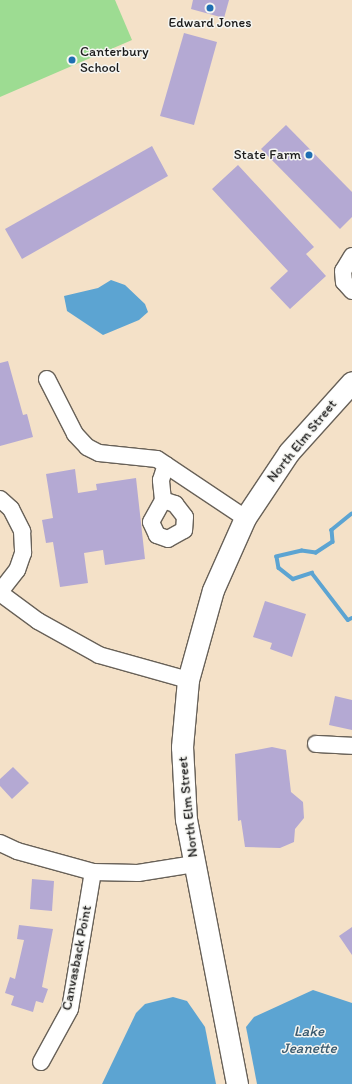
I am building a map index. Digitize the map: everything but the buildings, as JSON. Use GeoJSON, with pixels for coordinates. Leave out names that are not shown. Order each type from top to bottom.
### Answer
{"type":"FeatureCollection","features":[{"type":"Feature","properties":{"kind":"main road","name":"North Elm Street"},"geometry":{"type":"LineString","coordinates":[[237,1084],[194,864],[182,781],[188,680],[208,604],[245,518],[289,452],[352,382]]}},
{"type":"Feature","properties":{"kind":"street"},"geometry":{"type":"LineString","coordinates":[[352,256],[343,271],[344,282],[352,291]]}},
{"type":"Feature","properties":{"kind":"street"},"geometry":{"type":"LineString","coordinates":[[47,379],[76,434],[87,447],[99,453],[157,459],[245,518]]}},
{"type":"Feature","properties":{"kind":"street"},"geometry":{"type":"LineString","coordinates":[[164,500],[161,480],[166,465]]}},
{"type":"Feature","properties":{"kind":"street"},"geometry":{"type":"LineString","coordinates":[[0,499],[11,509],[22,531],[22,553],[17,570],[0,592],[38,622],[99,655],[151,673],[188,680]]}},
{"type":"Feature","properties":{"kind":"street"},"geometry":{"type":"LineString","coordinates":[[316,744],[352,746]]}},
{"type":"Feature","properties":{"kind":"street"},"geometry":{"type":"LineString","coordinates":[[0,843],[30,856],[93,872],[138,873],[194,864]]}},
{"type":"Feature","properties":{"kind":"street","name":"Canvasback Point"},"geometry":{"type":"LineString","coordinates":[[41,1062],[70,1009],[93,872]]}},
{"type":"Feature","properties":{"kind":"green space"},"geometry":{"type":"Polygon","coordinates":[[[0,0],[115,0],[132,40],[0,97],[0,0]]]}},
{"type":"Feature","properties":{"kind":"water"},"geometry":{"type":"Polygon","coordinates":[[[111,280],[125,285],[145,304],[148,312],[139,320],[103,335],[67,311],[64,296],[98,288],[111,280]]]}},
{"type":"Feature","properties":{"kind":"water","name":"Lake Jeanette"},"geometry":{"type":"Polygon","coordinates":[[[313,990],[352,1003],[352,1084],[257,1084],[246,1027],[254,1017],[313,990]]]}},
{"type":"Feature","properties":{"kind":"water"},"geometry":{"type":"Polygon","coordinates":[[[173,997],[187,1001],[205,1027],[216,1084],[102,1084],[136,1013],[145,1004],[173,997]]]}},
{"type":"Feature","properties":{"kind":"waterway"},"geometry":{"type":"LineString","coordinates":[[352,514],[332,530],[333,542],[316,553],[302,551],[277,557],[279,568],[293,579],[312,573],[348,620],[352,618]]}},
{"type":"Feature","properties":{"kind":"place","name":"Edward Jones"},"geometry":{"type":"Point","coordinates":[210,8]}},
{"type":"Feature","properties":{"kind":"place","name":"Canterbury School"},"geometry":{"type":"Point","coordinates":[72,60]}},
{"type":"Feature","properties":{"kind":"place","name":"State Farm"},"geometry":{"type":"Point","coordinates":[309,155]}}]}
